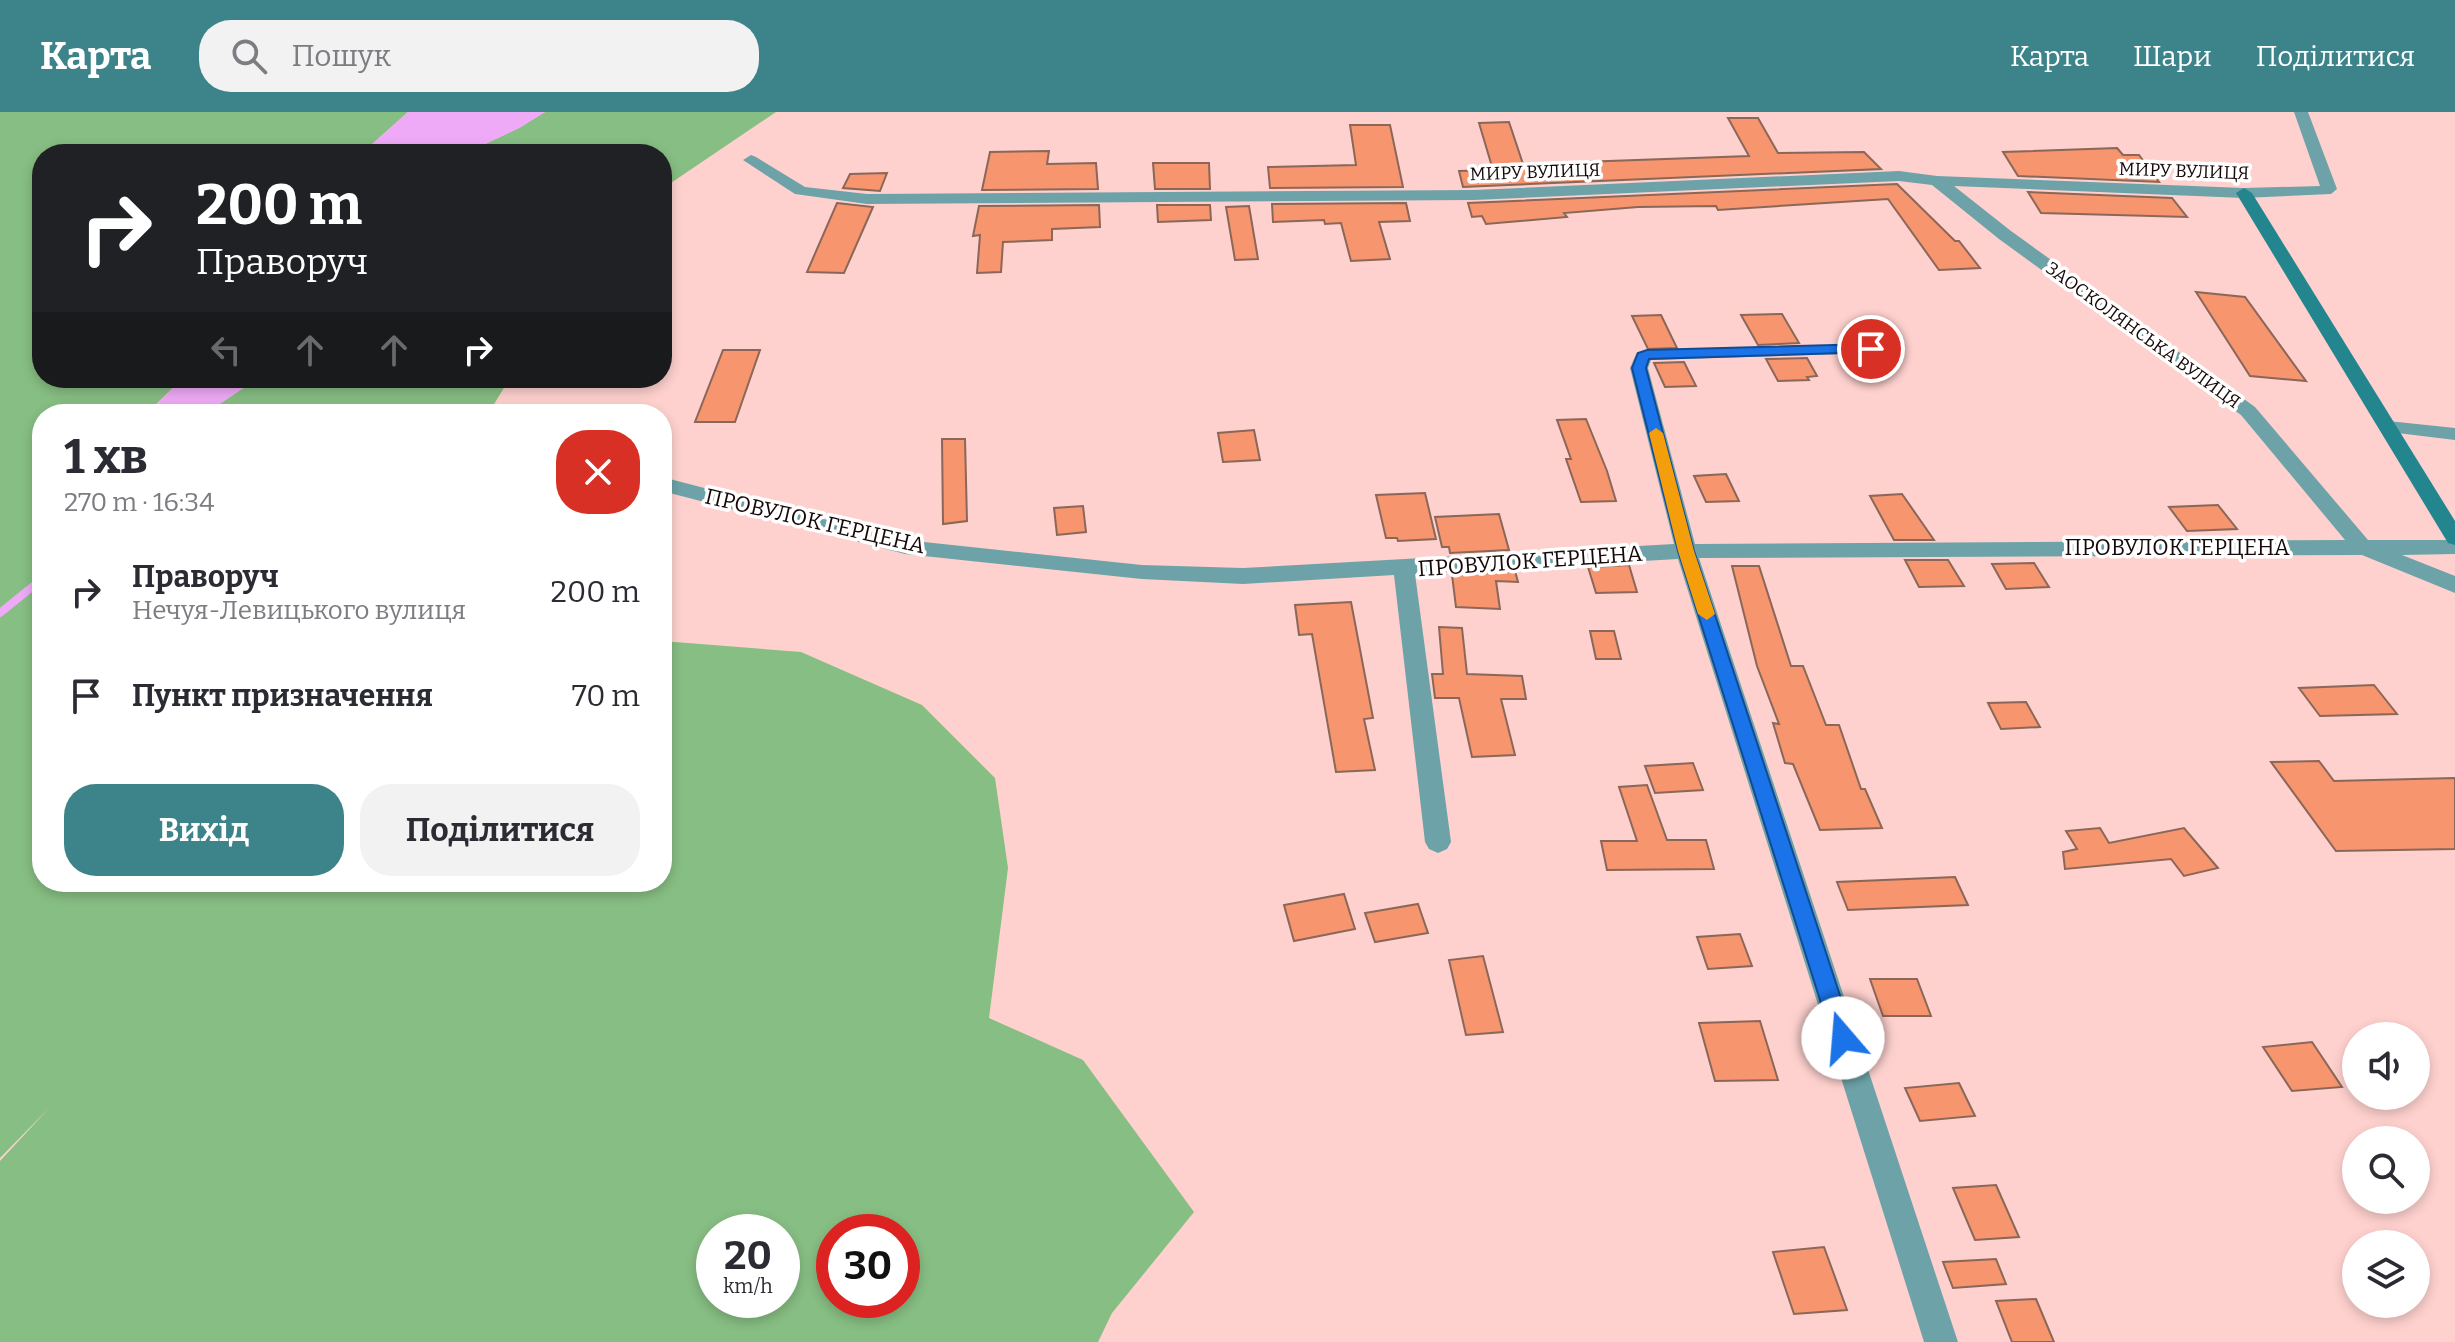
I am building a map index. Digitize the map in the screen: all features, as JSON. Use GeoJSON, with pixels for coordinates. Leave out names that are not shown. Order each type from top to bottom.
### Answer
{"type":"FeatureCollection","features":[{"type":"Feature","properties":{"kind":"street","name":"МИРУ ВУЛИЦЯ"},"geometry":{"type":"LineString","coordinates":[[751,160],[801,191],[867,199],[1474,195],[1899,176],[1937,181],[2318,193],[2329,189],[2301,112]]}},
{"type":"Feature","properties":{"kind":"street","name":"ЗАОСКОЛЯНСЬКА ВУЛИЦЯ"},"geometry":{"type":"LineString","coordinates":[[1937,181],[2005,235],[2248,411],[2361,546]]}},
{"type":"Feature","properties":{"kind":"street"},"geometry":{"type":"LineString","coordinates":[[2244,193],[2455,538]]}},
{"type":"Feature","properties":{"kind":"street"},"geometry":{"type":"LineString","coordinates":[[1871,349],[1643,356],[1639,368],[1686,551],[1941,1342]]}},
{"type":"Feature","properties":{"kind":"street"},"geometry":{"type":"LineString","coordinates":[[2388,427],[2453,433]]}},
{"type":"Feature","properties":{"kind":"street","name":"ПРОВУЛОК ГЕРЦЕНА"},"geometry":{"type":"LineString","coordinates":[[672,487],[905,547],[1157,573],[1243,576],[1686,551],[2455,547]]}},
{"type":"Feature","properties":{"kind":"street"},"geometry":{"type":"LineString","coordinates":[[2361,546],[2455,585]]}},
{"type":"Feature","properties":{"kind":"street"},"geometry":{"type":"LineString","coordinates":[[1404,569],[1438,842]]}},
{"type":"Feature","properties":{"kind":"green space"},"geometry":{"type":"Polygon","coordinates":[[[0,112],[408,112],[372,144],[32,144],[32,388],[173,388],[156,404],[32,404],[32,892],[672,892],[672,642],[801,652],[922,705],[995,778],[1008,868],[989,1018],[1083,1060],[1194,1212],[1112,1313],[1098,1342],[0,1342],[0,1161],[50,1107],[0,1158],[0,112]]]}},
{"type":"Feature","properties":{"kind":"green space"},"geometry":{"type":"Polygon","coordinates":[[[545,112],[776,112],[672,182],[672,144],[485,144],[545,112]]]}},
{"type":"Feature","properties":{"kind":"green space"},"geometry":{"type":"Polygon","coordinates":[[[243,388],[504,388],[494,404],[220,404],[243,388]]]}},
{"type":"Feature","properties":{"kind":"shaded area"},"geometry":{"type":"Polygon","coordinates":[[[408,112],[545,112],[485,144],[372,144],[408,112]]]}},
{"type":"Feature","properties":{"kind":"shaded area"},"geometry":{"type":"Polygon","coordinates":[[[173,388],[243,388],[220,404],[157,404],[173,388]]]}},
{"type":"Feature","properties":{"kind":"building"},"geometry":{"type":"Polygon","coordinates":[[[1728,118],[1758,118],[1778,153],[1864,152],[1881,169],[1463,187],[1459,171],[1493,170],[1479,123],[1509,122],[1523,164],[1749,156],[1728,118]]]}},
{"type":"Feature","properties":{"kind":"building"},"geometry":{"type":"Polygon","coordinates":[[[1350,125],[1390,125],[1403,187],[1270,188],[1268,167],[1356,165],[1350,125]]]}},
{"type":"Feature","properties":{"kind":"building"},"geometry":{"type":"Polygon","coordinates":[[[2117,148],[2123,155],[2139,155],[2159,182],[2018,176],[2003,152],[2117,148]]]}},
{"type":"Feature","properties":{"kind":"building"},"geometry":{"type":"Polygon","coordinates":[[[1049,151],[1047,164],[1096,163],[1098,189],[982,190],[990,152],[1049,151]]]}},
{"type":"Feature","properties":{"kind":"building"},"geometry":{"type":"Polygon","coordinates":[[[1153,163],[1209,163],[1210,189],[1155,189],[1153,163]]]}},
{"type":"Feature","properties":{"kind":"building"},"geometry":{"type":"Polygon","coordinates":[[[887,173],[880,191],[843,188],[850,174],[887,173]]]}},
{"type":"Feature","properties":{"kind":"building"},"geometry":{"type":"Polygon","coordinates":[[[1897,184],[1955,241],[1959,241],[1980,268],[1939,270],[1888,199],[1718,210],[1716,206],[1638,207],[1486,224],[1482,216],[1472,217],[1468,203],[1897,184]]]}},
{"type":"Feature","properties":{"kind":"building"},"geometry":{"type":"Polygon","coordinates":[[[2028,192],[2172,198],[2187,217],[2041,213],[2028,192]]]}},
{"type":"Feature","properties":{"kind":"building"},"geometry":{"type":"Polygon","coordinates":[[[837,203],[873,207],[844,273],[807,272],[837,203]]]}},
{"type":"Feature","properties":{"kind":"building"},"geometry":{"type":"Polygon","coordinates":[[[1406,203],[1410,221],[1379,222],[1390,259],[1351,261],[1341,223],[1325,224],[1324,220],[1273,222],[1272,204],[1406,203]]]}},
{"type":"Feature","properties":{"kind":"building"},"geometry":{"type":"Polygon","coordinates":[[[1099,205],[1100,227],[1052,229],[1052,240],[1003,242],[1001,272],[977,273],[980,235],[973,236],[979,206],[1099,205]]]}},
{"type":"Feature","properties":{"kind":"building"},"geometry":{"type":"Polygon","coordinates":[[[1157,205],[1210,205],[1211,220],[1158,222],[1157,205]]]}},
{"type":"Feature","properties":{"kind":"building"},"geometry":{"type":"Polygon","coordinates":[[[1249,206],[1258,259],[1235,260],[1226,207],[1249,206]]]}},
{"type":"Feature","properties":{"kind":"building"},"geometry":{"type":"Polygon","coordinates":[[[2196,292],[2245,297],[2306,381],[2250,376],[2196,292]]]}},
{"type":"Feature","properties":{"kind":"building"},"geometry":{"type":"Polygon","coordinates":[[[1782,314],[1799,343],[1758,345],[1741,315],[1782,314]]]}},
{"type":"Feature","properties":{"kind":"building"},"geometry":{"type":"Polygon","coordinates":[[[1661,315],[1677,348],[1648,349],[1632,316],[1661,315]]]}},
{"type":"Feature","properties":{"kind":"building"},"geometry":{"type":"Polygon","coordinates":[[[723,350],[760,350],[735,422],[695,422],[723,350]]]}},
{"type":"Feature","properties":{"kind":"building"},"geometry":{"type":"Polygon","coordinates":[[[1807,358],[1817,376],[1807,377],[1809,380],[1778,381],[1766,359],[1807,358]]]}},
{"type":"Feature","properties":{"kind":"building"},"geometry":{"type":"Polygon","coordinates":[[[1684,362],[1696,386],[1665,387],[1654,363],[1684,362]]]}},
{"type":"Feature","properties":{"kind":"building"},"geometry":{"type":"Polygon","coordinates":[[[1586,419],[1616,501],[1581,502],[1566,459],[1571,459],[1557,420],[1586,419]]]}},
{"type":"Feature","properties":{"kind":"building"},"geometry":{"type":"Polygon","coordinates":[[[1254,430],[1260,460],[1223,462],[1218,433],[1254,430]]]}},
{"type":"Feature","properties":{"kind":"building"},"geometry":{"type":"Polygon","coordinates":[[[942,439],[965,439],[967,521],[943,524],[942,439]]]}},
{"type":"Feature","properties":{"kind":"building"},"geometry":{"type":"Polygon","coordinates":[[[1726,474],[1739,501],[1706,502],[1694,476],[1726,474]]]}},
{"type":"Feature","properties":{"kind":"building"},"geometry":{"type":"Polygon","coordinates":[[[1425,493],[1436,539],[1398,541],[1397,538],[1386,538],[1376,495],[1425,493]]]}},
{"type":"Feature","properties":{"kind":"building"},"geometry":{"type":"Polygon","coordinates":[[[1902,494],[1934,540],[1894,540],[1870,496],[1902,494]]]}},
{"type":"Feature","properties":{"kind":"building"},"geometry":{"type":"Polygon","coordinates":[[[2218,505],[2237,529],[2187,531],[2169,507],[2218,505]]]}},
{"type":"Feature","properties":{"kind":"building"},"geometry":{"type":"Polygon","coordinates":[[[1083,506],[1086,532],[1057,535],[1054,508],[1083,506]]]}},
{"type":"Feature","properties":{"kind":"building"},"geometry":{"type":"Polygon","coordinates":[[[1499,514],[1509,550],[1450,553],[1449,547],[1442,547],[1435,517],[1499,514]]]}},
{"type":"Feature","properties":{"kind":"building"},"geometry":{"type":"Polygon","coordinates":[[[1905,560],[1948,560],[1964,586],[1919,587],[1905,560]]]}},
{"type":"Feature","properties":{"kind":"building"},"geometry":{"type":"Polygon","coordinates":[[[2034,563],[2049,587],[2006,589],[1992,564],[2034,563]]]}},
{"type":"Feature","properties":{"kind":"building"},"geometry":{"type":"Polygon","coordinates":[[[1629,565],[1637,592],[1596,593],[1588,567],[1629,565]]]}},
{"type":"Feature","properties":{"kind":"building"},"geometry":{"type":"Polygon","coordinates":[[[1732,566],[1759,566],[1791,666],[1803,666],[1826,725],[1839,725],[1861,789],[1865,789],[1882,828],[1820,830],[1793,764],[1785,763],[1773,723],[1779,724],[1757,666],[1732,566]]]}},
{"type":"Feature","properties":{"kind":"building"},"geometry":{"type":"Polygon","coordinates":[[[1515,571],[1518,582],[1496,581],[1500,609],[1456,607],[1452,575],[1515,571]]]}},
{"type":"Feature","properties":{"kind":"building"},"geometry":{"type":"Polygon","coordinates":[[[1351,602],[1373,718],[1364,719],[1375,770],[1336,772],[1312,634],[1299,635],[1295,605],[1351,602]]]}},
{"type":"Feature","properties":{"kind":"building"},"geometry":{"type":"Polygon","coordinates":[[[1439,627],[1462,628],[1467,674],[1522,676],[1526,699],[1501,699],[1515,755],[1472,757],[1459,698],[1435,698],[1432,674],[1443,674],[1439,627]]]}},
{"type":"Feature","properties":{"kind":"building"},"geometry":{"type":"Polygon","coordinates":[[[1590,631],[1614,631],[1621,659],[1596,659],[1590,631]]]}},
{"type":"Feature","properties":{"kind":"building"},"geometry":{"type":"Polygon","coordinates":[[[2374,685],[2397,714],[2320,716],[2299,688],[2374,685]]]}},
{"type":"Feature","properties":{"kind":"building"},"geometry":{"type":"Polygon","coordinates":[[[2026,702],[2040,727],[2001,729],[1988,703],[2026,702]]]}},
{"type":"Feature","properties":{"kind":"building"},"geometry":{"type":"Polygon","coordinates":[[[2319,761],[2334,781],[2455,778],[2455,849],[2336,851],[2271,762],[2319,761]]]}},
{"type":"Feature","properties":{"kind":"building"},"geometry":{"type":"Polygon","coordinates":[[[1693,763],[1703,790],[1655,793],[1645,766],[1693,763]]]}},
{"type":"Feature","properties":{"kind":"building"},"geometry":{"type":"Polygon","coordinates":[[[1647,785],[1667,840],[1706,840],[1714,869],[1607,870],[1601,841],[1637,841],[1619,787],[1647,785]]]}},
{"type":"Feature","properties":{"kind":"building"},"geometry":{"type":"Polygon","coordinates":[[[2100,828],[2109,843],[2184,828],[2218,868],[2184,876],[2171,859],[2065,869],[2063,852],[2077,849],[2066,831],[2100,828]]]}},
{"type":"Feature","properties":{"kind":"building"},"geometry":{"type":"Polygon","coordinates":[[[1955,877],[1968,905],[1848,910],[1837,882],[1955,877]]]}},
{"type":"Feature","properties":{"kind":"building"},"geometry":{"type":"Polygon","coordinates":[[[1344,894],[1355,929],[1294,941],[1284,905],[1344,894]]]}},
{"type":"Feature","properties":{"kind":"building"},"geometry":{"type":"Polygon","coordinates":[[[1418,904],[1428,933],[1375,942],[1365,913],[1418,904]]]}},
{"type":"Feature","properties":{"kind":"building"},"geometry":{"type":"Polygon","coordinates":[[[1740,934],[1752,966],[1708,969],[1697,937],[1740,934]]]}},
{"type":"Feature","properties":{"kind":"building"},"geometry":{"type":"Polygon","coordinates":[[[1483,956],[1503,1032],[1466,1035],[1449,960],[1483,956]]]}},
{"type":"Feature","properties":{"kind":"building"},"geometry":{"type":"Polygon","coordinates":[[[1870,979],[1917,979],[1931,1016],[1883,1016],[1870,979]]]}},
{"type":"Feature","properties":{"kind":"building"},"geometry":{"type":"Polygon","coordinates":[[[1760,1021],[1778,1080],[1715,1081],[1699,1023],[1760,1021]]]}},
{"type":"Feature","properties":{"kind":"building"},"geometry":{"type":"Polygon","coordinates":[[[2312,1042],[2342,1087],[2292,1091],[2263,1047],[2312,1042]]]}},
{"type":"Feature","properties":{"kind":"building"},"geometry":{"type":"Polygon","coordinates":[[[1959,1083],[1975,1116],[1920,1121],[1905,1088],[1959,1083]]]}},
{"type":"Feature","properties":{"kind":"building"},"geometry":{"type":"Polygon","coordinates":[[[1996,1185],[2019,1237],[1975,1240],[1953,1188],[1996,1185]]]}},
{"type":"Feature","properties":{"kind":"building"},"geometry":{"type":"Polygon","coordinates":[[[1824,1247],[1847,1310],[1794,1314],[1773,1252],[1824,1247]]]}},
{"type":"Feature","properties":{"kind":"building"},"geometry":{"type":"Polygon","coordinates":[[[1996,1259],[2006,1284],[1953,1288],[1943,1262],[1996,1259]]]}},
{"type":"Feature","properties":{"kind":"building"},"geometry":{"type":"Polygon","coordinates":[[[2036,1299],[2054,1342],[2012,1342],[1996,1301],[2036,1299]]]}},
{"type":"Feature","properties":{"kind":"waterway"},"geometry":{"type":"LineString","coordinates":[[0,613],[32,587]]}},
{"type":"Feature","properties":{"kind":"slow traffic"},"geometry":{"type":"LineString","coordinates":[[1656,433],[1686,551],[1707,614]]}},
{"type":"Feature","properties":{"kind":"route"},"geometry":{"type":"LineString","coordinates":[[1843,1038],[1686,551],[1639,368],[1643,356],[1647,355],[1871,349]]}}]}
